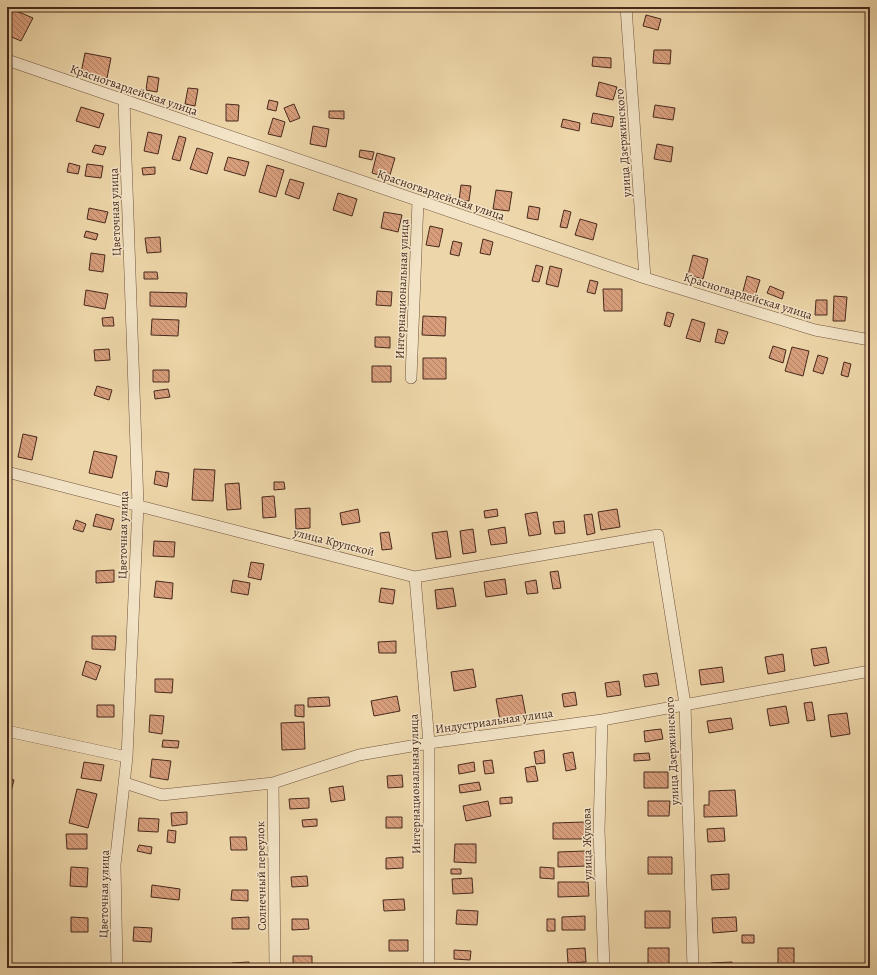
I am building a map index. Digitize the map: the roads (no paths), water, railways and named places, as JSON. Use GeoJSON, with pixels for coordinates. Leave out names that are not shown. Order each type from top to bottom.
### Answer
{"type":"FeatureCollection","features":[{"type":"Feature","properties":{"kind":"street","name":"улица Дзержинского"},"geometry":{"type":"LineString","coordinates":[[626,7],[645,278]]}},
{"type":"Feature","properties":{"kind":"street","name":"Красногвардейская улица"},"geometry":{"type":"LineString","coordinates":[[7,60],[645,278],[814,330],[870,340]]}},
{"type":"Feature","properties":{"kind":"street","name":"Цветочная улица"},"geometry":{"type":"LineString","coordinates":[[117,968],[115,864],[127,757],[138,505],[124,101]]}},
{"type":"Feature","properties":{"kind":"street","name":"Интернациональная улица"},"geometry":{"type":"LineString","coordinates":[[411,378],[418,201]]}},
{"type":"Feature","properties":{"kind":"street","name":"улица Крупской"},"geometry":{"type":"LineString","coordinates":[[7,472],[414,577],[658,535]]}},
{"type":"Feature","properties":{"kind":"street","name":"улица Дзержинского"},"geometry":{"type":"LineString","coordinates":[[658,535],[685,704],[693,968]]}},
{"type":"Feature","properties":{"kind":"street","name":"Интернациональная улица"},"geometry":{"type":"LineString","coordinates":[[414,577],[429,743],[429,968]]}},
{"type":"Feature","properties":{"kind":"street","name":"Индустриальная улица"},"geometry":{"type":"LineString","coordinates":[[125,783],[162,795],[273,783],[359,755],[429,743],[602,720],[870,671]]}},
{"type":"Feature","properties":{"kind":"street","name":"улица Жукова"},"geometry":{"type":"LineString","coordinates":[[602,720],[599,830],[604,968]]}},
{"type":"Feature","properties":{"kind":"street"},"geometry":{"type":"LineString","coordinates":[[7,731],[127,757]]}},
{"type":"Feature","properties":{"kind":"street","name":"Солнечный переулок"},"geometry":{"type":"LineString","coordinates":[[273,783],[275,968]]}}]}
